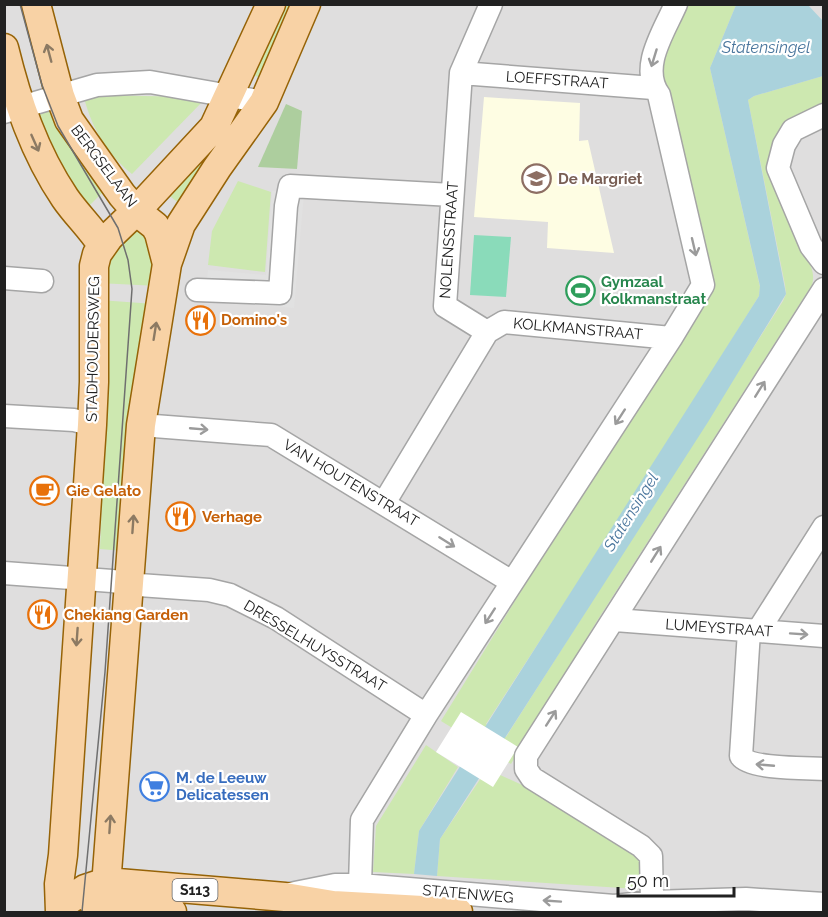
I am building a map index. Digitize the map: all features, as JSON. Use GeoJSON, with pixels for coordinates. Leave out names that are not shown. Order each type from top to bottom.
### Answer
{"type":"FeatureCollection","features":[{"type":"Feature","properties":{"kind":"main road","name":"BERGSELAAN"},"geometry":{"type":"LineString","coordinates":[[36,4],[60,96],[69,120],[122,195],[136,211],[155,226],[159,233],[166,264]]}},
{"type":"Feature","properties":{"kind":"main road","name":"STADHOUDERSWEG"},"geometry":{"type":"LineString","coordinates":[[96,904],[59,884],[88,579],[94,382],[94,266],[102,245],[214,127],[271,4]]}},
{"type":"Feature","properties":{"kind":"main road"},"geometry":{"type":"LineString","coordinates":[[96,904],[128,583],[141,425],[166,264],[181,224],[264,102],[306,4]]}},
{"type":"Feature","properties":{"kind":"main road"},"geometry":{"type":"LineString","coordinates":[[4,48],[12,110],[51,176],[73,209],[102,245]]}},
{"type":"Feature","properties":{"kind":"main road","name":"STATENWEG"},"geometry":{"type":"LineString","coordinates":[[96,904],[285,897],[333,905],[425,900],[458,912]]}},
{"type":"Feature","properties":{"kind":"main road","name":"S113"},"geometry":{"type":"LineString","coordinates":[[96,904],[172,912]]}},
{"type":"Feature","properties":{"kind":"street","name":"NOLENSSTRAAT"},"geometry":{"type":"LineString","coordinates":[[487,332],[445,306],[461,73],[491,4]]}},
{"type":"Feature","properties":{"kind":"street"},"geometry":{"type":"LineString","coordinates":[[360,885],[362,820],[426,715],[671,338],[703,285],[650,70],[676,4]]}},
{"type":"Feature","properties":{"kind":"street","name":"LOEFFSTRAAT"},"geometry":{"type":"LineString","coordinates":[[461,73],[653,88]]}},
{"type":"Feature","properties":{"kind":"street"},"geometry":{"type":"LineString","coordinates":[[12,110],[97,85],[150,82],[264,102]]}},
{"type":"Feature","properties":{"kind":"street"},"geometry":{"type":"LineString","coordinates":[[824,115],[793,130],[784,145],[778,168],[811,246],[824,263]]}},
{"type":"Feature","properties":{"kind":"street"},"geometry":{"type":"LineString","coordinates":[[197,290],[280,293],[286,206],[290,186],[452,195]]}},
{"type":"Feature","properties":{"kind":"street"},"geometry":{"type":"LineString","coordinates":[[4,278],[42,281]]}},
{"type":"Feature","properties":{"kind":"street"},"geometry":{"type":"LineString","coordinates":[[652,902],[651,856],[641,846],[532,778],[526,769],[526,756],[615,620],[824,289]]}},
{"type":"Feature","properties":{"kind":"street","name":"KOLKMANSTRAAT"},"geometry":{"type":"LineString","coordinates":[[487,332],[504,322],[671,338]]}},
{"type":"Feature","properties":{"kind":"street"},"geometry":{"type":"LineString","coordinates":[[384,502],[487,332]]}},
{"type":"Feature","properties":{"kind":"street"},"geometry":{"type":"LineString","coordinates":[[4,416],[74,420],[92,425]]}},
{"type":"Feature","properties":{"kind":"street","name":"VAN HOUTENSTRAAT"},"geometry":{"type":"LineString","coordinates":[[141,425],[272,435],[512,582]]}},
{"type":"Feature","properties":{"kind":"street"},"geometry":{"type":"LineString","coordinates":[[824,526],[754,631],[741,756],[747,762],[758,764],[824,769]]}},
{"type":"Feature","properties":{"kind":"street"},"geometry":{"type":"LineString","coordinates":[[4,573],[128,583]]}},
{"type":"Feature","properties":{"kind":"street","name":"DRESSELHUYSSTRAAT"},"geometry":{"type":"LineString","coordinates":[[128,583],[230,595],[276,618],[426,715]]}},
{"type":"Feature","properties":{"kind":"street","name":"LUMEYSTRAAT"},"geometry":{"type":"LineString","coordinates":[[615,620],[824,636]]}},
{"type":"Feature","properties":{"kind":"street","name":"STATENWEG"},"geometry":{"type":"LineString","coordinates":[[285,897],[335,885],[360,885],[425,900],[614,906],[652,902],[746,899],[824,904]]}},
{"type":"Feature","properties":{"kind":"shaded area"},"geometry":{"type":"Polygon","coordinates":[[[5,5],[823,5],[823,912],[5,912],[5,5]]]}},
{"type":"Feature","properties":{"kind":"shaded area","name":"De Margriet"},"geometry":{"type":"Polygon","coordinates":[[[484,97],[580,103],[579,141],[588,140],[614,253],[547,248],[548,222],[474,217],[484,97]]]}},
{"type":"Feature","properties":{"kind":"shaded area"},"geometry":{"type":"Polygon","coordinates":[[[272,191],[304,194],[294,308],[205,301],[208,270],[266,275],[272,191]]]}},
{"type":"Feature","properties":{"kind":"green space"},"geometry":{"type":"Polygon","coordinates":[[[281,5],[296,5],[262,79],[251,74],[281,5]]]}},
{"type":"Feature","properties":{"kind":"green space"},"geometry":{"type":"Polygon","coordinates":[[[687,5],[736,5],[710,68],[760,287],[759,296],[644,480],[486,724],[506,737],[783,301],[786,294],[785,285],[748,100],[754,96],[823,76],[823,109],[777,143],[795,229],[813,273],[812,285],[597,621],[511,764],[441,721],[711,289],[714,280],[663,75],[668,48],[687,5]]]}},
{"type":"Feature","properties":{"kind":"green space"},"geometry":{"type":"Polygon","coordinates":[[[97,95],[205,99],[132,174],[108,149],[91,120],[84,98],[97,95]]]}},
{"type":"Feature","properties":{"kind":"green space"},"geometry":{"type":"Polygon","coordinates":[[[286,104],[302,111],[297,169],[258,167],[286,104]]]}},
{"type":"Feature","properties":{"kind":"green space"},"geometry":{"type":"Polygon","coordinates":[[[54,107],[109,186],[82,213],[59,179],[38,113],[54,107]]]}},
{"type":"Feature","properties":{"kind":"green space"},"geometry":{"type":"Polygon","coordinates":[[[233,111],[240,115],[185,208],[162,190],[233,111]]]}},
{"type":"Feature","properties":{"kind":"green space"},"geometry":{"type":"Polygon","coordinates":[[[238,181],[271,192],[265,272],[208,265],[212,231],[238,181]]]}},
{"type":"Feature","properties":{"kind":"green space"},"geometry":{"type":"Polygon","coordinates":[[[143,225],[158,286],[98,283],[108,244],[143,225]]]}},
{"type":"Feature","properties":{"kind":"green space"},"geometry":{"type":"Polygon","coordinates":[[[474,235],[511,237],[506,297],[470,295],[474,235]]]}},
{"type":"Feature","properties":{"kind":"green space"},"geometry":{"type":"Polygon","coordinates":[[[99,300],[155,304],[123,551],[100,549],[105,430],[99,300]]]}},
{"type":"Feature","properties":{"kind":"green space"},"geometry":{"type":"Polygon","coordinates":[[[426,745],[458,767],[419,831],[414,874],[373,872],[376,826],[426,745]]]}},
{"type":"Feature","properties":{"kind":"green space"},"geometry":{"type":"Polygon","coordinates":[[[487,769],[531,789],[639,859],[645,865],[637,889],[437,876],[440,839],[487,769]]]}},
{"type":"Feature","properties":{"kind":"water","name":"Statensingel"},"geometry":{"type":"Polygon","coordinates":[[[736,5],[808,5],[823,21],[823,76],[754,96],[748,100],[786,294],[708,422],[440,839],[437,876],[414,874],[419,831],[759,296],[760,286],[710,68],[736,5]]]}},
{"type":"Feature","properties":{"kind":"pier"},"geometry":{"type":"Polygon","coordinates":[[[461,712],[518,747],[493,787],[436,752],[461,712]]]}},
{"type":"Feature","properties":{"kind":"tram line"},"geometry":{"type":"LineString","coordinates":[[20,4],[42,85],[58,126],[118,228],[128,260],[132,289],[105,672],[82,912]]}},
{"type":"Feature","properties":{"kind":"place","name":"De Margriet"},"geometry":{"type":"Point","coordinates":[537,179]}},
{"type":"Feature","properties":{"kind":"place","name":"Gymzaal Kolkmanstraat"},"geometry":{"type":"Point","coordinates":[580,291]}},
{"type":"Feature","properties":{"kind":"place","name":"Domino's"},"geometry":{"type":"Point","coordinates":[200,320]}},
{"type":"Feature","properties":{"kind":"place","name":"Gie Gelato"},"geometry":{"type":"Point","coordinates":[45,491]}},
{"type":"Feature","properties":{"kind":"place","name":"Verhage"},"geometry":{"type":"Point","coordinates":[181,517]}},
{"type":"Feature","properties":{"kind":"place","name":"Chekiang Garden"},"geometry":{"type":"Point","coordinates":[43,615]}},
{"type":"Feature","properties":{"kind":"place","name":"M. de Leeuw Delicatessen"},"geometry":{"type":"Point","coordinates":[155,787]}}]}
